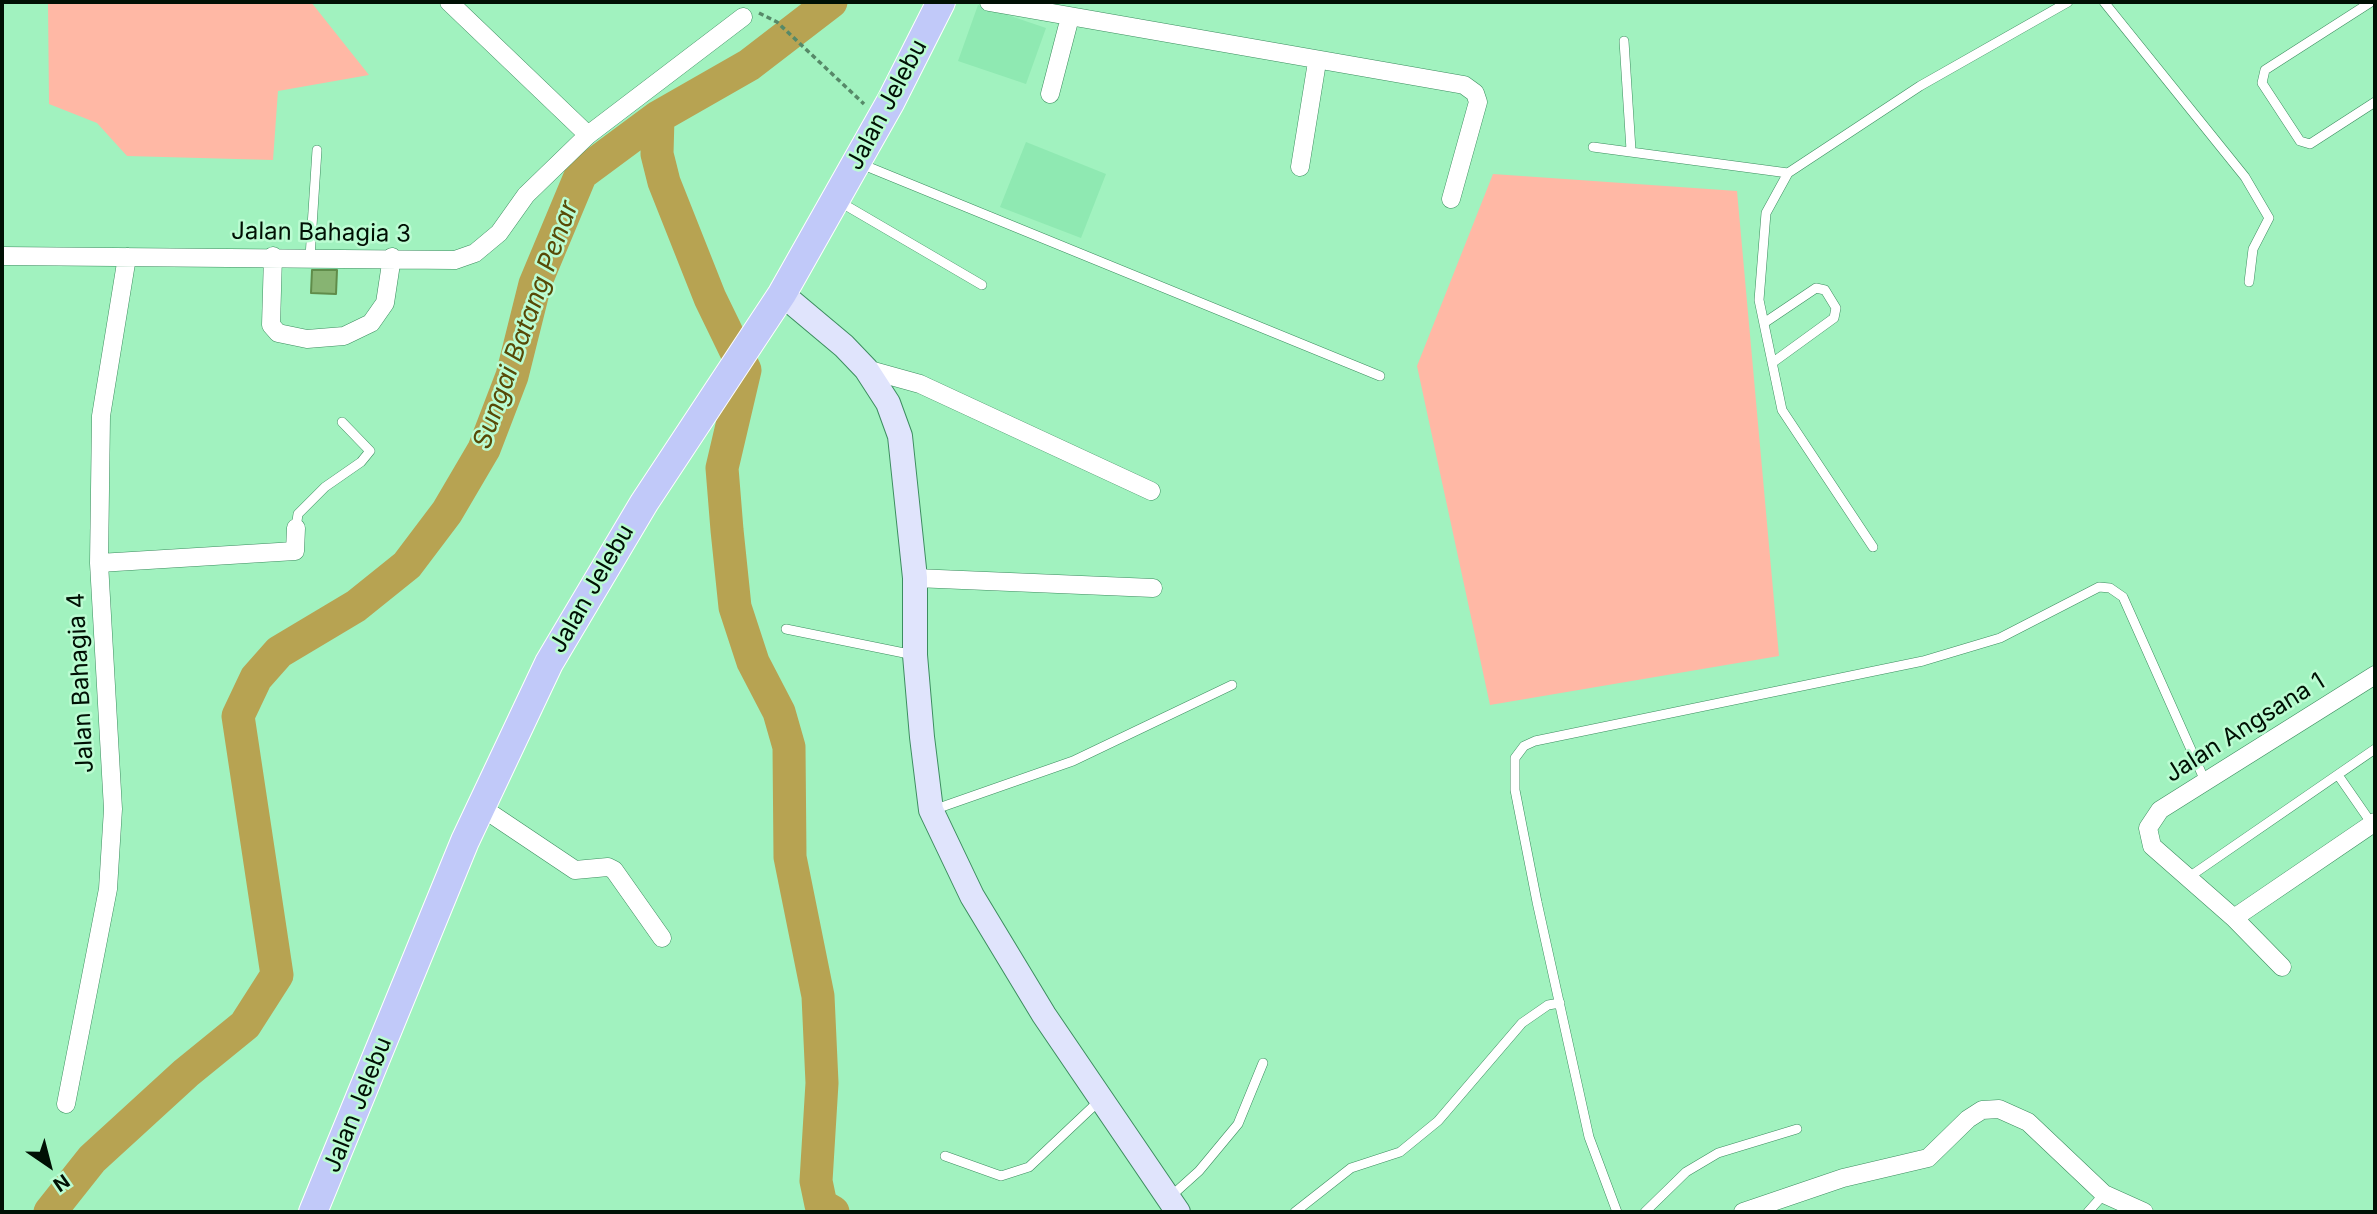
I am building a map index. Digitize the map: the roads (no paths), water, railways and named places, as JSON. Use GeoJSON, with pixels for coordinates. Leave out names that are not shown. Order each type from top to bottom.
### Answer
{"type":"FeatureCollection","features":[{"type":"Feature","properties":{"kind":"main road","name":"Jalan Jelebu"},"geometry":{"type":"LineString","coordinates":[[313,1212],[481,807],[549,663],[598,576],[782,293],[880,121],[941,2]]}},
{"type":"Feature","properties":{"kind":"street"},"geometry":{"type":"LineString","coordinates":[[449,2],[588,135]]}},
{"type":"Feature","properties":{"kind":"street"},"geometry":{"type":"LineString","coordinates":[[989,2],[1317,62],[1362,65],[1464,85],[1475,93],[1478,102],[1451,199]]}},
{"type":"Feature","properties":{"kind":"street","name":"Jalan Bahagia 3"},"geometry":{"type":"LineString","coordinates":[[2,256],[391,257],[455,260],[475,253],[499,233],[526,195],[588,135],[743,17]]}},
{"type":"Feature","properties":{"kind":"street"},"geometry":{"type":"LineString","coordinates":[[1050,94],[1070,17]]}},
{"type":"Feature","properties":{"kind":"street"},"geometry":{"type":"LineString","coordinates":[[1300,167],[1317,62]]}},
{"type":"Feature","properties":{"kind":"street"},"geometry":{"type":"LineString","coordinates":[[273,256],[271,325],[278,333],[307,339],[344,336],[371,323],[385,303],[391,257]]}},
{"type":"Feature","properties":{"kind":"street","name":"Jalan Bahagia 4"},"geometry":{"type":"LineString","coordinates":[[66,1104],[108,889],[113,809],[99,563],[101,416],[127,257]]}},
{"type":"Feature","properties":{"kind":"street"},"geometry":{"type":"LineString","coordinates":[[782,293],[844,346],[866,369],[888,403],[900,436],[915,578],[915,655],[931,810],[972,896],[1044,1016],[1173,1205]]}},
{"type":"Feature","properties":{"kind":"street"},"geometry":{"type":"LineString","coordinates":[[866,369],[920,384],[1152,491]]}},
{"type":"Feature","properties":{"kind":"street"},"geometry":{"type":"LineString","coordinates":[[99,563],[295,551],[296,528]]}},
{"type":"Feature","properties":{"kind":"street"},"geometry":{"type":"LineString","coordinates":[[915,578],[1153,588]]}},
{"type":"Feature","properties":{"kind":"street","name":"Jalan Angsana 1"},"geometry":{"type":"LineString","coordinates":[[2189,877],[2152,846],[2148,828],[2160,810],[2375,675]]}},
{"type":"Feature","properties":{"kind":"street"},"geometry":{"type":"LineString","coordinates":[[481,807],[575,870],[608,867],[614,870],[662,938]]}},
{"type":"Feature","properties":{"kind":"street"},"geometry":{"type":"LineString","coordinates":[[2234,918],[2374,823]]}},
{"type":"Feature","properties":{"kind":"street"},"geometry":{"type":"LineString","coordinates":[[2189,877],[2283,967]]}},
{"type":"Feature","properties":{"kind":"street"},"geometry":{"type":"LineString","coordinates":[[1743,1212],[1843,1178],[1928,1158],[1968,1119],[1982,1110],[1999,1109],[2028,1122],[2098,1203],[2144,1212]]}},
{"type":"Feature","properties":{"kind":"lane"},"geometry":{"type":"LineString","coordinates":[[1873,547],[1782,410],[1759,300],[1766,213],[1788,173],[1920,86],[2068,2]]}},
{"type":"Feature","properties":{"kind":"lane"},"geometry":{"type":"LineString","coordinates":[[2104,2],[2245,177],[2269,218],[2253,249],[2249,282]]}},
{"type":"Feature","properties":{"kind":"lane"},"geometry":{"type":"LineString","coordinates":[[2371,2],[2265,70],[2262,83],[2300,141],[2310,144],[2375,102]]}},
{"type":"Feature","properties":{"kind":"lane"},"geometry":{"type":"LineString","coordinates":[[1624,41],[1631,150]]}},
{"type":"Feature","properties":{"kind":"lane"},"geometry":{"type":"LineString","coordinates":[[1593,147],[1788,173]]}},
{"type":"Feature","properties":{"kind":"lane"},"geometry":{"type":"LineString","coordinates":[[310,257],[317,150]]}},
{"type":"Feature","properties":{"kind":"lane"},"geometry":{"type":"LineString","coordinates":[[856,162],[1380,376]]}},
{"type":"Feature","properties":{"kind":"lane"},"geometry":{"type":"LineString","coordinates":[[835,199],[982,285]]}},
{"type":"Feature","properties":{"kind":"lane"},"geometry":{"type":"LineString","coordinates":[[1764,323],[1816,288],[1825,290],[1836,308],[1834,318],[1772,363]]}},
{"type":"Feature","properties":{"kind":"lane"},"geometry":{"type":"LineString","coordinates":[[296,528],[298,514],[325,487],[361,462],[370,451],[342,422]]}},
{"type":"Feature","properties":{"kind":"lane"},"geometry":{"type":"LineString","coordinates":[[1617,1212],[1590,1137],[1515,790],[1515,758],[1524,746],[1535,741],[1923,661],[2000,638],[2099,587],[2110,588],[2123,597],[2205,781]]}},
{"type":"Feature","properties":{"kind":"lane"},"geometry":{"type":"LineString","coordinates":[[786,629],[915,655]]}},
{"type":"Feature","properties":{"kind":"lane"},"geometry":{"type":"LineString","coordinates":[[931,810],[1073,761],[1232,685]]}},
{"type":"Feature","properties":{"kind":"lane"},"geometry":{"type":"LineString","coordinates":[[2189,877],[2375,749]]}},
{"type":"Feature","properties":{"kind":"lane"},"geometry":{"type":"LineString","coordinates":[[2338,775],[2374,823]]}},
{"type":"Feature","properties":{"kind":"lane"},"geometry":{"type":"LineString","coordinates":[[1295,1212],[1351,1168],[1400,1152],[1438,1121],[1522,1023],[1548,1005],[1560,1003]]}},
{"type":"Feature","properties":{"kind":"lane"},"geometry":{"type":"LineString","coordinates":[[1173,1205],[1238,1124],[1263,1063]]}},
{"type":"Feature","properties":{"kind":"lane"},"geometry":{"type":"LineString","coordinates":[[945,1156],[1001,1175],[1028,1167],[1101,1099]]}},
{"type":"Feature","properties":{"kind":"lane"},"geometry":{"type":"LineString","coordinates":[[1645,1212],[1686,1172],[1718,1153],[1797,1129]]}},
{"type":"Feature","properties":{"kind":"lane"},"geometry":{"type":"LineString","coordinates":[[2088,1212],[2098,1203]]}},
{"type":"Feature","properties":{"kind":"waterway","name":"Sungai Batang Penar"},"geometry":{"type":"LineString","coordinates":[[50,1212],[92,1159],[186,1073],[245,1025],[277,975],[238,716],[256,678],[279,652],[356,606],[407,565],[447,512],[484,449],[512,376],[535,284],[581,174],[658,117],[749,65],[831,2]]}},
{"type":"Feature","properties":{"kind":"waterway"},"geometry":{"type":"LineString","coordinates":[[658,117],[657,154],[664,182],[710,298],[745,370],[722,468],[735,607],[753,662],[779,712],[789,747],[790,857],[818,996],[822,1083],[816,1181],[821,1205],[833,1212]]}}]}
